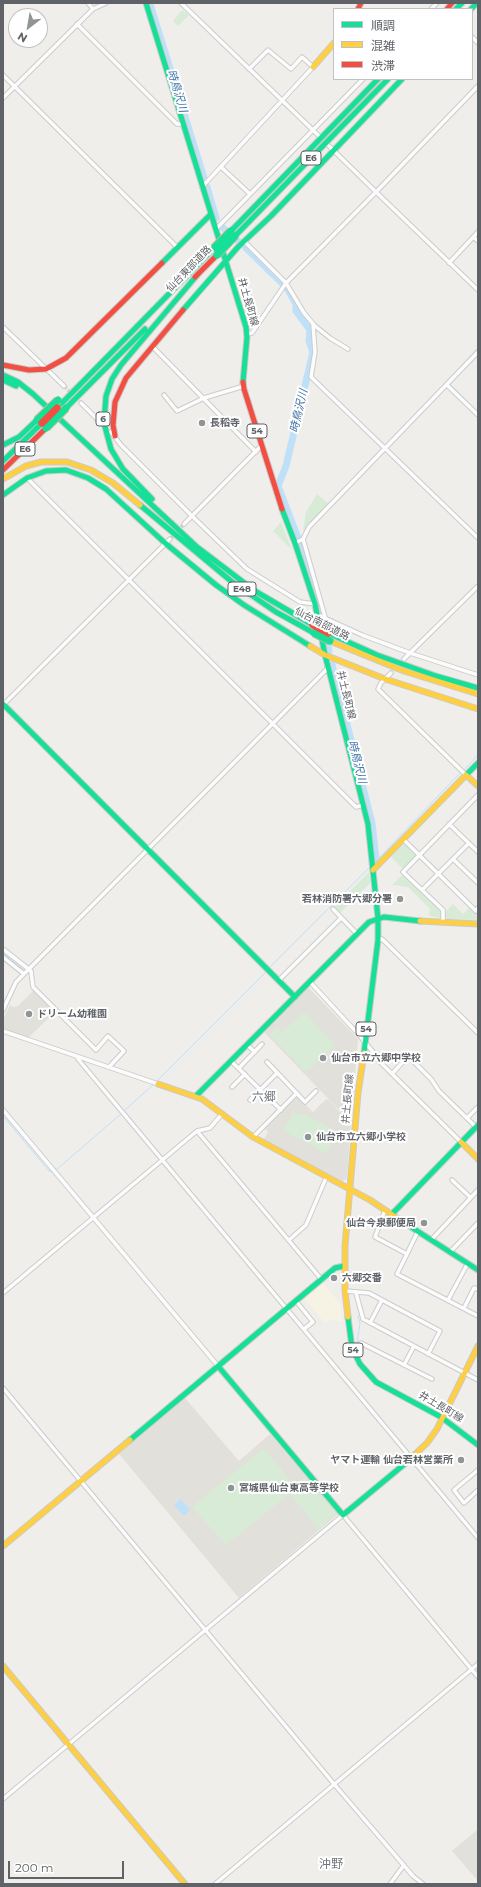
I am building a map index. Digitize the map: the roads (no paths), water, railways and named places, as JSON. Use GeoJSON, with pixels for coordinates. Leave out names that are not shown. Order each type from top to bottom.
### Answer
{"type":"FeatureCollection","features":[{"type":"Feature","properties":{"kind":"main road","name":"井土長町線"},"geometry":{"type":"LineString","coordinates":[[146,3],[226,261],[246,334],[243,376],[244,386],[261,446],[280,505],[295,543],[314,604],[328,668],[368,824],[378,918],[378,940],[373,993],[364,1042],[358,1093],[351,1190],[345,1246],[345,1291],[352,1348],[360,1364],[376,1382],[441,1418],[478,1445]]}},
{"type":"Feature","properties":{"kind":"main road"},"geometry":{"type":"LineString","coordinates":[[313,67],[333,44]]}},
{"type":"Feature","properties":{"kind":"main road","name":"仙台東部道路"},"geometry":{"type":"LineString","coordinates":[[233,234],[377,80]]}},
{"type":"Feature","properties":{"kind":"main road","name":"仙台東部道路"},"geometry":{"type":"LineString","coordinates":[[3,461],[42,424],[387,80]]}},
{"type":"Feature","properties":{"kind":"main road"},"geometry":{"type":"LineString","coordinates":[[113,434],[113,412],[120,390],[134,367],[244,241],[271,216],[331,148],[401,80]]}},
{"type":"Feature","properties":{"kind":"main road"},"geometry":{"type":"LineString","coordinates":[[3,366],[29,370],[46,369],[66,358],[211,214]]}},
{"type":"Feature","properties":{"kind":"main road","name":"仙台東部道路"},"geometry":{"type":"LineString","coordinates":[[62,404],[198,274],[215,252]]}},
{"type":"Feature","properties":{"kind":"main road","name":"6"},"geometry":{"type":"LineString","coordinates":[[198,274],[131,351],[116,371],[106,396],[103,415],[110,449],[123,469],[209,556]]}},
{"type":"Feature","properties":{"kind":"main road"},"geometry":{"type":"LineString","coordinates":[[3,375],[18,382],[34,394],[156,510],[209,556]]}},
{"type":"Feature","properties":{"kind":"main road"},"geometry":{"type":"LineString","coordinates":[[3,380],[25,392],[170,539]]}},
{"type":"Feature","properties":{"kind":"main road"},"geometry":{"type":"LineString","coordinates":[[3,445],[42,424]]}},
{"type":"Feature","properties":{"kind":"main road","name":"仙台東部道路"},"geometry":{"type":"LineString","coordinates":[[3,470],[42,424]]}},
{"type":"Feature","properties":{"kind":"main road"},"geometry":{"type":"LineString","coordinates":[[3,479],[26,466],[41,462],[58,461],[83,466],[113,483],[170,539],[244,605],[325,655],[386,679],[478,709]]}},
{"type":"Feature","properties":{"kind":"main road"},"geometry":{"type":"LineString","coordinates":[[3,495],[27,478],[46,472],[66,470],[88,478],[106,489],[170,539]]}},
{"type":"Feature","properties":{"kind":"main road","name":"仙台南部道路"},"geometry":{"type":"LineString","coordinates":[[170,539],[208,563],[276,612],[377,655],[478,689]]}},
{"type":"Feature","properties":{"kind":"main road","name":"仙台南部道路"},"geometry":{"type":"LineString","coordinates":[[209,556],[255,591],[330,641],[404,671],[478,689]]}},
{"type":"Feature","properties":{"kind":"main road"},"geometry":{"type":"LineString","coordinates":[[3,705],[146,850],[295,997]]}},
{"type":"Feature","properties":{"kind":"main road"},"geometry":{"type":"LineString","coordinates":[[373,866],[404,840],[464,773],[478,763]]}},
{"type":"Feature","properties":{"kind":"main road"},"geometry":{"type":"LineString","coordinates":[[464,773],[478,786]]}},
{"type":"Feature","properties":{"kind":"main road"},"geometry":{"type":"LineString","coordinates":[[196,1096],[369,922],[378,918],[389,917],[443,923],[478,924]]}},
{"type":"Feature","properties":{"kind":"main road"},"geometry":{"type":"LineString","coordinates":[[155,1083],[196,1096],[253,1137],[326,1178],[370,1200],[468,1263],[477,1267]]}},
{"type":"Feature","properties":{"kind":"main road"},"geometry":{"type":"LineString","coordinates":[[388,1212],[477,1126]]}},
{"type":"Feature","properties":{"kind":"main road"},"geometry":{"type":"LineString","coordinates":[[461,1142],[478,1158]]}},
{"type":"Feature","properties":{"kind":"main road"},"geometry":{"type":"LineString","coordinates":[[3,1546],[335,1268],[344,1266]]}},
{"type":"Feature","properties":{"kind":"main road"},"geometry":{"type":"LineString","coordinates":[[218,1366],[343,1515],[412,1458],[430,1438],[478,1346]]}},
{"type":"Feature","properties":{"kind":"main road"},"geometry":{"type":"LineString","coordinates":[[3,1666],[185,1884]]}},
{"type":"Feature","properties":{"kind":"street"},"geometry":{"type":"LineString","coordinates":[[88,3],[92,9]]}},
{"type":"Feature","properties":{"kind":"street"},"geometry":{"type":"LineString","coordinates":[[3,98],[92,9],[106,3]]}},
{"type":"Feature","properties":{"kind":"street"},"geometry":{"type":"LineString","coordinates":[[181,3],[318,135]]}},
{"type":"Feature","properties":{"kind":"street"},"geometry":{"type":"LineString","coordinates":[[77,24],[177,124],[183,124]]}},
{"type":"Feature","properties":{"kind":"street"},"geometry":{"type":"LineString","coordinates":[[202,187],[283,102],[313,67],[302,57],[291,68],[268,50],[249,69]]}},
{"type":"Feature","properties":{"kind":"street"},"geometry":{"type":"LineString","coordinates":[[3,75],[177,247]]}},
{"type":"Feature","properties":{"kind":"street"},"geometry":{"type":"LineString","coordinates":[[216,229],[362,80]]}},
{"type":"Feature","properties":{"kind":"street"},"geometry":{"type":"LineString","coordinates":[[246,334],[252,333],[286,283],[478,86]]}},
{"type":"Feature","properties":{"kind":"street"},"geometry":{"type":"LineString","coordinates":[[331,148],[478,290]]}},
{"type":"Feature","properties":{"kind":"street"},"geometry":{"type":"LineString","coordinates":[[221,167],[250,194]]}},
{"type":"Feature","properties":{"kind":"street"},"geometry":{"type":"LineString","coordinates":[[449,263],[478,232]]}},
{"type":"Feature","properties":{"kind":"street"},"geometry":{"type":"LineString","coordinates":[[473,237],[478,241]]}},
{"type":"Feature","properties":{"kind":"street"},"geometry":{"type":"LineString","coordinates":[[244,241],[286,283],[304,313],[313,324],[320,331],[348,349]]}},
{"type":"Feature","properties":{"kind":"street"},"geometry":{"type":"LineString","coordinates":[[313,324],[315,352],[311,377],[478,538]]}},
{"type":"Feature","properties":{"kind":"street"},"geometry":{"type":"LineString","coordinates":[[3,327],[64,386]]}},
{"type":"Feature","properties":{"kind":"street"},"geometry":{"type":"LineString","coordinates":[[152,346],[256,452]]}},
{"type":"Feature","properties":{"kind":"street"},"geometry":{"type":"LineString","coordinates":[[295,543],[302,539],[309,527],[478,352]]}},
{"type":"Feature","properties":{"kind":"street"},"geometry":{"type":"LineString","coordinates":[[447,385],[478,415]]}},
{"type":"Feature","properties":{"kind":"street"},"geometry":{"type":"LineString","coordinates":[[164,395],[177,411],[204,398],[244,386]]}},
{"type":"Feature","properties":{"kind":"street"},"geometry":{"type":"LineString","coordinates":[[81,403],[98,420]]}},
{"type":"Feature","properties":{"kind":"street"},"geometry":{"type":"LineString","coordinates":[[113,434],[121,445],[247,569],[300,602],[314,604]]}},
{"type":"Feature","properties":{"kind":"street"},"geometry":{"type":"LineString","coordinates":[[184,524],[261,446]]}},
{"type":"Feature","properties":{"kind":"street"},"geometry":{"type":"LineString","coordinates":[[27,478],[356,807],[363,805]]}},
{"type":"Feature","properties":{"kind":"street"},"geometry":{"type":"LineString","coordinates":[[3,705],[170,539]]}},
{"type":"Feature","properties":{"kind":"street"},"geometry":{"type":"LineString","coordinates":[[302,539],[325,617]]}},
{"type":"Feature","properties":{"kind":"street"},"geometry":{"type":"LineString","coordinates":[[404,659],[478,586]]}},
{"type":"Feature","properties":{"kind":"street"},"geometry":{"type":"LineString","coordinates":[[316,614],[362,635],[410,653],[478,675]]}},
{"type":"Feature","properties":{"kind":"street"},"geometry":{"type":"LineString","coordinates":[[3,1010],[16,982],[328,668]]}},
{"type":"Feature","properties":{"kind":"street"},"geometry":{"type":"LineString","coordinates":[[391,673],[378,687],[378,689],[464,773]]}},
{"type":"Feature","properties":{"kind":"street"},"geometry":{"type":"LineString","coordinates":[[443,923],[443,910],[403,872],[478,795]]}},
{"type":"Feature","properties":{"kind":"street"},"geometry":{"type":"LineString","coordinates":[[449,824],[478,852]]}},
{"type":"Feature","properties":{"kind":"street"},"geometry":{"type":"LineString","coordinates":[[404,840],[476,911],[478,908]]}},
{"type":"Feature","properties":{"kind":"street"},"geometry":{"type":"LineString","coordinates":[[422,890],[469,843]]}},
{"type":"Feature","properties":{"kind":"street"},"geometry":{"type":"LineString","coordinates":[[453,859],[478,883]]}},
{"type":"Feature","properties":{"kind":"street"},"geometry":{"type":"LineString","coordinates":[[333,909],[357,934]]}},
{"type":"Feature","properties":{"kind":"street"},"geometry":{"type":"LineString","coordinates":[[278,980],[341,918]]}},
{"type":"Feature","properties":{"kind":"street"},"geometry":{"type":"LineString","coordinates":[[378,940],[382,940],[478,1033]]}},
{"type":"Feature","properties":{"kind":"street"},"geometry":{"type":"LineString","coordinates":[[3,949],[26,972]]}},
{"type":"Feature","properties":{"kind":"street"},"geometry":{"type":"LineString","coordinates":[[3,958],[26,972],[31,972],[33,987],[96,1050],[108,1036],[124,1051],[109,1068]]}},
{"type":"Feature","properties":{"kind":"street"},"geometry":{"type":"LineString","coordinates":[[310,982],[364,1042],[378,1060],[461,1142]]}},
{"type":"Feature","properties":{"kind":"street"},"geometry":{"type":"LineString","coordinates":[[3,1031],[155,1083]]}},
{"type":"Feature","properties":{"kind":"street"},"geometry":{"type":"LineString","coordinates":[[239,1068],[262,1044]]}},
{"type":"Feature","properties":{"kind":"street"},"geometry":{"type":"LineString","coordinates":[[247,1045],[255,1052]]}},
{"type":"Feature","properties":{"kind":"street"},"geometry":{"type":"LineString","coordinates":[[392,1074],[408,1056],[431,1079],[439,1091],[477,1126]]}},
{"type":"Feature","properties":{"kind":"street"},"geometry":{"type":"LineString","coordinates":[[78,1057],[78,1059],[478,1538]]}},
{"type":"Feature","properties":{"kind":"street"},"geometry":{"type":"LineString","coordinates":[[231,1061],[281,1110]]}},
{"type":"Feature","properties":{"kind":"street"},"geometry":{"type":"LineString","coordinates":[[267,1062],[305,1102],[316,1091]]}},
{"type":"Feature","properties":{"kind":"street"},"geometry":{"type":"LineString","coordinates":[[250,1100],[278,1073]]}},
{"type":"Feature","properties":{"kind":"street"},"geometry":{"type":"LineString","coordinates":[[232,1086],[245,1074]]}},
{"type":"Feature","properties":{"kind":"street"},"geometry":{"type":"LineString","coordinates":[[253,1137],[297,1094]]}},
{"type":"Feature","properties":{"kind":"street"},"geometry":{"type":"LineString","coordinates":[[467,1118],[478,1107]]}},
{"type":"Feature","properties":{"kind":"street"},"geometry":{"type":"LineString","coordinates":[[3,1110],[218,1366]]}},
{"type":"Feature","properties":{"kind":"street"},"geometry":{"type":"LineString","coordinates":[[3,1293],[197,1131],[210,1128],[221,1115]]}},
{"type":"Feature","properties":{"kind":"street"},"geometry":{"type":"LineString","coordinates":[[197,1131],[322,1280]]}},
{"type":"Feature","properties":{"kind":"street"},"geometry":{"type":"LineString","coordinates":[[289,1240],[306,1225],[326,1178]]}},
{"type":"Feature","properties":{"kind":"street"},"geometry":{"type":"LineString","coordinates":[[452,1180],[470,1197]]}},
{"type":"Feature","properties":{"kind":"street"},"geometry":{"type":"LineString","coordinates":[[432,1239],[478,1190]]}},
{"type":"Feature","properties":{"kind":"street"},"geometry":{"type":"LineString","coordinates":[[388,1212],[375,1237],[406,1254]]}},
{"type":"Feature","properties":{"kind":"street"},"geometry":{"type":"LineString","coordinates":[[451,1251],[478,1222]]}},
{"type":"Feature","properties":{"kind":"street"},"geometry":{"type":"LineString","coordinates":[[418,1231],[397,1274],[478,1316]]}},
{"type":"Feature","properties":{"kind":"street"},"geometry":{"type":"LineString","coordinates":[[448,1300],[468,1263]]}},
{"type":"Feature","properties":{"kind":"street"},"geometry":{"type":"LineString","coordinates":[[464,1308],[474,1288],[478,1290]]}},
{"type":"Feature","properties":{"kind":"street"},"geometry":{"type":"LineString","coordinates":[[345,1291],[369,1293],[440,1331],[428,1354]]}},
{"type":"Feature","properties":{"kind":"street"},"geometry":{"type":"LineString","coordinates":[[356,1293],[363,1319],[478,1380]]}},
{"type":"Feature","properties":{"kind":"street"},"geometry":{"type":"LineString","coordinates":[[370,1323],[382,1300]]}},
{"type":"Feature","properties":{"kind":"street"},"geometry":{"type":"LineString","coordinates":[[296,1301],[313,1322],[304,1329]]}},
{"type":"Feature","properties":{"kind":"street"},"geometry":{"type":"LineString","coordinates":[[352,1348],[361,1343],[432,1380]]}},
{"type":"Feature","properties":{"kind":"street"},"geometry":{"type":"LineString","coordinates":[[404,1365],[414,1346]]}},
{"type":"Feature","properties":{"kind":"street"},"geometry":{"type":"LineString","coordinates":[[3,1388],[334,1784],[421,1883]]}},
{"type":"Feature","properties":{"kind":"street"},"geometry":{"type":"LineString","coordinates":[[478,1470],[454,1490],[464,1503],[478,1490]]}},
{"type":"Feature","properties":{"kind":"street"},"geometry":{"type":"LineString","coordinates":[[3,1799],[343,1515],[478,1677]]}},
{"type":"Feature","properties":{"kind":"street"},"geometry":{"type":"LineString","coordinates":[[215,1884],[478,1664]]}},
{"type":"Feature","properties":{"kind":"street"},"geometry":{"type":"LineString","coordinates":[[390,1884],[404,1865]]}},
{"type":"Feature","properties":{"kind":"water"},"geometry":{"type":"Polygon","coordinates":[[[181,1499],[190,1510],[184,1516],[174,1505],[181,1499]]]}},
{"type":"Feature","properties":{"kind":"waterway","name":"時鳥沢川"},"geometry":{"type":"LineString","coordinates":[[150,4],[204,178]]}},
{"type":"Feature","properties":{"kind":"waterway","name":"時鳥沢川"},"geometry":{"type":"LineString","coordinates":[[207,187],[216,218]]}},
{"type":"Feature","properties":{"kind":"waterway","name":"時鳥沢川"},"geometry":{"type":"LineString","coordinates":[[222,227],[239,242]]}},
{"type":"Feature","properties":{"kind":"waterway","name":"時鳥沢川"},"geometry":{"type":"LineString","coordinates":[[246,248],[282,283]]}},
{"type":"Feature","properties":{"kind":"waterway","name":"時鳥沢川"},"geometry":{"type":"LineString","coordinates":[[286,286],[296,304],[296,311],[310,330],[309,341],[313,352],[286,466],[278,486],[298,538]]}},
{"type":"Feature","properties":{"kind":"waterway"},"geometry":{"type":"LineString","coordinates":[[447,381],[478,348]]}},
{"type":"Feature","properties":{"kind":"waterway"},"geometry":{"type":"LineString","coordinates":[[451,385],[478,412]]}},
{"type":"Feature","properties":{"kind":"waterway","name":"時鳥沢川"},"geometry":{"type":"LineString","coordinates":[[301,544],[319,610]]}},
{"type":"Feature","properties":{"kind":"waterway","name":"時鳥沢川"},"geometry":{"type":"LineString","coordinates":[[322,621],[329,651]]}},
{"type":"Feature","properties":{"kind":"waterway","name":"時鳥沢川"},"geometry":{"type":"LineString","coordinates":[[332,665],[372,823],[376,860]]}},
{"type":"Feature","properties":{"kind":"waterway"},"geometry":{"type":"LineString","coordinates":[[464,770],[478,755]]}},
{"type":"Feature","properties":{"kind":"waterway"},"geometry":{"type":"LineString","coordinates":[[375,862],[461,772]]}},
{"type":"Feature","properties":{"kind":"waterway"},"geometry":{"type":"LineString","coordinates":[[269,968],[370,867]]}},
{"type":"Feature","properties":{"kind":"waterway"},"geometry":{"type":"LineString","coordinates":[[3,953],[25,971]]}},
{"type":"Feature","properties":{"kind":"waterway"},"geometry":{"type":"LineString","coordinates":[[156,1082],[267,971]]}},
{"type":"Feature","properties":{"kind":"waterway"},"geometry":{"type":"LineString","coordinates":[[124,1111],[154,1084]]}},
{"type":"Feature","properties":{"kind":"waterway"},"geometry":{"type":"LineString","coordinates":[[56,1170],[122,1113]]}},
{"type":"Feature","properties":{"kind":"waterway"},"geometry":{"type":"LineString","coordinates":[[3,1116],[49,1171],[53,1172]]}},
{"type":"Feature","properties":{"kind":"waterway"},"geometry":{"type":"LineString","coordinates":[[357,1343],[360,1323],[358,1316]]}},
{"type":"Feature","properties":{"kind":"tunnel"},"geometry":{"type":"LineString","coordinates":[[64,386],[72,394]]}},
{"type":"Feature","properties":{"kind":"tunnel"},"geometry":{"type":"LineString","coordinates":[[170,539],[184,524]]}},
{"type":"Feature","properties":{"kind":"place","name":"長稻寺"},"geometry":{"type":"Point","coordinates":[202,423]}},
{"type":"Feature","properties":{"kind":"place","name":"若林消防署六郷分署"},"geometry":{"type":"Point","coordinates":[400,899]}},
{"type":"Feature","properties":{"kind":"place","name":"ドリーム幼稚園"},"geometry":{"type":"Point","coordinates":[29,1014]}},
{"type":"Feature","properties":{"kind":"place","name":"仙台市立六郷中学校"},"geometry":{"type":"Point","coordinates":[323,1058]}},
{"type":"Feature","properties":{"kind":"place","name":"仙台市立六郷小学校"},"geometry":{"type":"Point","coordinates":[308,1137]}},
{"type":"Feature","properties":{"kind":"place","name":"仙台今泉郵便局"},"geometry":{"type":"Point","coordinates":[424,1223]}},
{"type":"Feature","properties":{"kind":"place","name":"六郷交番"},"geometry":{"type":"Point","coordinates":[334,1278]}},
{"type":"Feature","properties":{"kind":"place","name":"ヤマト運輸 仙台若林営業所"},"geometry":{"type":"Point","coordinates":[461,1460]}},
{"type":"Feature","properties":{"kind":"place","name":"宮城県仙台東高等学校"},"geometry":{"type":"Point","coordinates":[231,1488]}},
{"type":"Feature","properties":{"kind":"district","name":"六郷"},"geometry":{"type":"Point","coordinates":[264,1097]}},
{"type":"Feature","properties":{"kind":"district","name":"沖野"},"geometry":{"type":"Point","coordinates":[331,1864]}}]}
